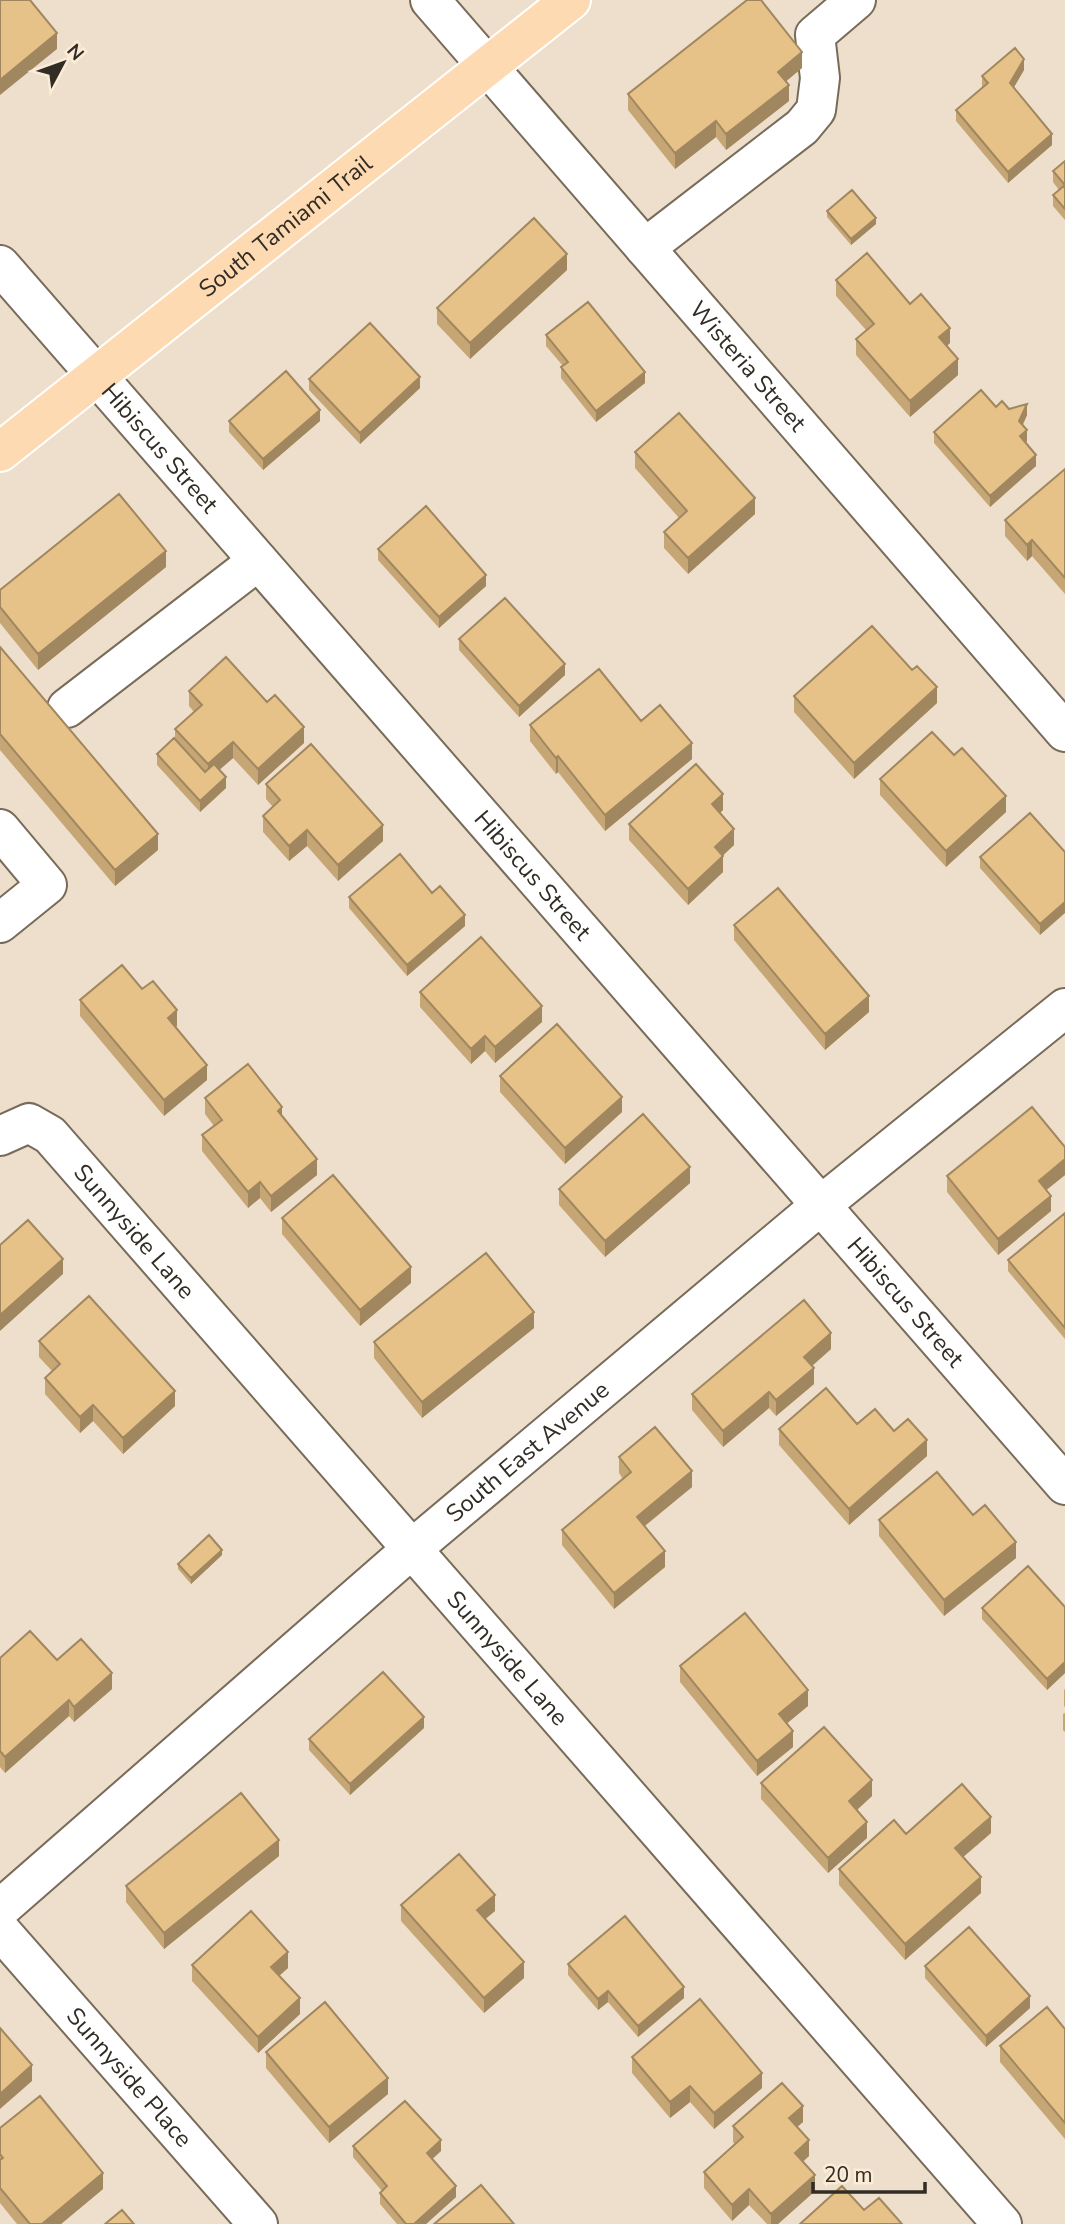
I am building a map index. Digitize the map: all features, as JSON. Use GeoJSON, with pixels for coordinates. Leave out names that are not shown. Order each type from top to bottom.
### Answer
{"type":"FeatureCollection","features":[{"type":"Feature","properties":{"kind":"main road","name":"South Tamiami Trail"},"geometry":{"type":"LineString","coordinates":[[0,452],[571,0]]}},
{"type":"Feature","properties":{"kind":"street","name":"Wisteria Street"},"geometry":{"type":"LineString","coordinates":[[429,0],[1065,733]]}},
{"type":"Feature","properties":{"kind":"street"},"geometry":{"type":"LineString","coordinates":[[645,248],[802,127],[816,110],[820,78],[815,35],[856,0]]}},
{"type":"Feature","properties":{"kind":"street","name":"Hibiscus Street"},"geometry":{"type":"LineString","coordinates":[[0,265],[1065,1485]]}},
{"type":"Feature","properties":{"kind":"street"},"geometry":{"type":"LineString","coordinates":[[67,708],[258,561]]}},
{"type":"Feature","properties":{"kind":"street"},"geometry":{"type":"LineString","coordinates":[[0,829],[47,885],[0,923]]}},
{"type":"Feature","properties":{"kind":"street","name":"South East Avenue"},"geometry":{"type":"LineString","coordinates":[[0,1909],[413,1548],[821,1205],[1065,1008]]}},
{"type":"Feature","properties":{"kind":"street","name":"Sunnyside Lane"},"geometry":{"type":"LineString","coordinates":[[0,1136],[29,1123],[50,1135],[1002,2224]]}},
{"type":"Feature","properties":{"kind":"street","name":"Sunnyside Place"},"geometry":{"type":"LineString","coordinates":[[0,1930],[258,2224]]}},
{"type":"Feature","properties":{"kind":"building"},"geometry":{"type":"Polygon","coordinates":[[[0,0],[30,0],[57,33],[0,80],[0,0]]]}},
{"type":"Feature","properties":{"kind":"building"},"geometry":{"type":"Polygon","coordinates":[[[747,0],[761,0],[802,52],[778,72],[789,85],[726,134],[716,121],[675,153],[628,94],[747,0]]]}},
{"type":"Feature","properties":{"kind":"building"},"geometry":{"type":"Polygon","coordinates":[[[1015,48],[1024,59],[1010,83],[1052,134],[1008,172],[956,110],[988,83],[982,76],[1015,48]]]}},
{"type":"Feature","properties":{"kind":"building"},"geometry":{"type":"Polygon","coordinates":[[[1065,161],[1065,185],[1053,171],[1065,161]]]}},
{"type":"Feature","properties":{"kind":"building"},"geometry":{"type":"Polygon","coordinates":[[[1065,185],[1065,209],[1053,195],[1065,185]]]}},
{"type":"Feature","properties":{"kind":"building"},"geometry":{"type":"Polygon","coordinates":[[[852,190],[876,218],[851,239],[827,211],[852,190]]]}},
{"type":"Feature","properties":{"kind":"building"},"geometry":{"type":"Polygon","coordinates":[[[534,218],[567,254],[470,343],[437,308],[534,218]]]}},
{"type":"Feature","properties":{"kind":"building"},"geometry":{"type":"Polygon","coordinates":[[[867,253],[910,304],[921,294],[950,328],[939,337],[958,359],[910,401],[856,339],[874,324],[836,280],[867,253]]]}},
{"type":"Feature","properties":{"kind":"building"},"geometry":{"type":"Polygon","coordinates":[[[588,302],[645,372],[596,411],[561,367],[568,362],[546,335],[588,302]]]}},
{"type":"Feature","properties":{"kind":"building"},"geometry":{"type":"Polygon","coordinates":[[[370,323],[420,377],[360,433],[309,379],[370,323]]]}},
{"type":"Feature","properties":{"kind":"building"},"geometry":{"type":"Polygon","coordinates":[[[286,371],[320,410],[263,459],[229,421],[286,371]]]}},
{"type":"Feature","properties":{"kind":"building"},"geometry":{"type":"Polygon","coordinates":[[[981,390],[996,407],[1002,401],[1009,409],[1027,404],[1019,421],[1027,430],[1020,436],[1036,455],[990,496],[934,432],[981,390]]]}},
{"type":"Feature","properties":{"kind":"building"},"geometry":{"type":"Polygon","coordinates":[[[679,413],[755,498],[688,558],[664,532],[687,511],[635,452],[679,413]]]}},
{"type":"Feature","properties":{"kind":"building"},"geometry":{"type":"Polygon","coordinates":[[[1065,469],[1065,578],[1032,540],[1027,545],[1005,520],[1065,469]]]}},
{"type":"Feature","properties":{"kind":"building"},"geometry":{"type":"Polygon","coordinates":[[[119,494],[166,551],[38,654],[0,607],[0,590],[119,494]]]}},
{"type":"Feature","properties":{"kind":"building"},"geometry":{"type":"Polygon","coordinates":[[[426,506],[486,575],[439,617],[378,549],[426,506]]]}},
{"type":"Feature","properties":{"kind":"building"},"geometry":{"type":"Polygon","coordinates":[[[505,598],[565,664],[519,706],[459,639],[505,598]]]}},
{"type":"Feature","properties":{"kind":"building"},"geometry":{"type":"Polygon","coordinates":[[[872,626],[912,670],[917,666],[937,687],[854,763],[794,696],[872,626]]]}},
{"type":"Feature","properties":{"kind":"building"},"geometry":{"type":"Polygon","coordinates":[[[0,647],[158,834],[115,870],[0,734],[0,647]]]}},
{"type":"Feature","properties":{"kind":"building"},"geometry":{"type":"Polygon","coordinates":[[[226,657],[267,702],[275,695],[304,727],[258,769],[233,742],[208,764],[175,729],[202,705],[189,691],[226,657]]]}},
{"type":"Feature","properties":{"kind":"building"},"geometry":{"type":"Polygon","coordinates":[[[599,669],[641,721],[660,705],[692,743],[605,815],[530,725],[599,669]]]}},
{"type":"Feature","properties":{"kind":"building"},"geometry":{"type":"Polygon","coordinates":[[[932,732],[954,755],[962,748],[1006,796],[946,851],[880,779],[932,732]]]}},
{"type":"Feature","properties":{"kind":"building"},"geometry":{"type":"Polygon","coordinates":[[[174,738],[205,772],[214,764],[226,777],[200,801],[157,754],[174,738]]]}},
{"type":"Feature","properties":{"kind":"building"},"geometry":{"type":"Polygon","coordinates":[[[311,744],[383,825],[338,865],[307,830],[289,846],[263,816],[280,800],[266,784],[311,744]]]}},
{"type":"Feature","properties":{"kind":"building"},"geometry":{"type":"Polygon","coordinates":[[[696,764],[723,794],[712,804],[734,829],[715,847],[723,856],[688,889],[629,824],[696,764]]]}},
{"type":"Feature","properties":{"kind":"building"},"geometry":{"type":"Polygon","coordinates":[[[1030,813],[1065,852],[1065,902],[1040,924],[980,857],[1030,813]]]}},
{"type":"Feature","properties":{"kind":"building"},"geometry":{"type":"Polygon","coordinates":[[[400,854],[432,893],[440,886],[465,915],[407,965],[349,897],[400,854]]]}},
{"type":"Feature","properties":{"kind":"building"},"geometry":{"type":"Polygon","coordinates":[[[778,888],[869,996],[825,1034],[734,925],[778,888]]]}},
{"type":"Feature","properties":{"kind":"building"},"geometry":{"type":"Polygon","coordinates":[[[481,937],[542,1006],[495,1047],[485,1036],[471,1049],[420,992],[481,937]]]}},
{"type":"Feature","properties":{"kind":"building"},"geometry":{"type":"Polygon","coordinates":[[[122,965],[142,989],[153,981],[177,1010],[168,1018],[207,1065],[164,1100],[80,1000],[122,965]]]}},
{"type":"Feature","properties":{"kind":"building"},"geometry":{"type":"Polygon","coordinates":[[[557,1024],[622,1097],[565,1148],[500,1076],[557,1024]]]}},
{"type":"Feature","properties":{"kind":"building"},"geometry":{"type":"Polygon","coordinates":[[[248,1064],[282,1107],[278,1111],[317,1159],[271,1196],[260,1182],[248,1192],[202,1135],[222,1120],[205,1098],[248,1064]]]}},
{"type":"Feature","properties":{"kind":"building"},"geometry":{"type":"Polygon","coordinates":[[[1032,1107],[1065,1147],[1065,1159],[1039,1181],[1051,1196],[998,1239],[947,1176],[1032,1107]]]}},
{"type":"Feature","properties":{"kind":"building"},"geometry":{"type":"Polygon","coordinates":[[[643,1114],[690,1167],[605,1241],[559,1189],[643,1114]]]}},
{"type":"Feature","properties":{"kind":"building"},"geometry":{"type":"Polygon","coordinates":[[[333,1175],[411,1267],[360,1310],[282,1218],[333,1175]]]}},
{"type":"Feature","properties":{"kind":"building"},"geometry":{"type":"Polygon","coordinates":[[[1065,1213],[1065,1328],[1008,1260],[1065,1213]]]}},
{"type":"Feature","properties":{"kind":"building"},"geometry":{"type":"Polygon","coordinates":[[[28,1220],[63,1259],[0,1315],[0,1245],[28,1220]]]}},
{"type":"Feature","properties":{"kind":"building"},"geometry":{"type":"Polygon","coordinates":[[[486,1253],[534,1312],[422,1402],[374,1342],[486,1253]]]}},
{"type":"Feature","properties":{"kind":"building"},"geometry":{"type":"Polygon","coordinates":[[[89,1296],[175,1391],[123,1438],[93,1405],[80,1417],[45,1378],[60,1364],[39,1341],[89,1296]]]}},
{"type":"Feature","properties":{"kind":"building"},"geometry":{"type":"Polygon","coordinates":[[[804,1300],[831,1333],[804,1357],[814,1368],[776,1400],[769,1392],[723,1431],[692,1394],[804,1300]]]}},
{"type":"Feature","properties":{"kind":"building"},"geometry":{"type":"Polygon","coordinates":[[[826,1388],[857,1424],[875,1409],[894,1431],[908,1419],[927,1440],[849,1509],[779,1429],[826,1388]]]}},
{"type":"Feature","properties":{"kind":"building"},"geometry":{"type":"Polygon","coordinates":[[[655,1427],[692,1471],[637,1517],[665,1551],[614,1593],[562,1530],[631,1472],[619,1457],[655,1427]]]}},
{"type":"Feature","properties":{"kind":"building"},"geometry":{"type":"Polygon","coordinates":[[[937,1472],[973,1515],[985,1505],[1016,1542],[944,1600],[879,1520],[937,1472]]]}},
{"type":"Feature","properties":{"kind":"building"},"geometry":{"type":"Polygon","coordinates":[[[209,1535],[222,1550],[191,1578],[178,1564],[209,1535]]]}},
{"type":"Feature","properties":{"kind":"building"},"geometry":{"type":"Polygon","coordinates":[[[1028,1566],[1065,1607],[1065,1662],[1047,1679],[982,1608],[1028,1566]]]}},
{"type":"Feature","properties":{"kind":"building"},"geometry":{"type":"Polygon","coordinates":[[[745,1613],[808,1690],[779,1714],[793,1731],[757,1761],[680,1666],[745,1613]]]}},
{"type":"Feature","properties":{"kind":"building"},"geometry":{"type":"Polygon","coordinates":[[[30,1631],[57,1660],[81,1639],[112,1673],[74,1707],[69,1700],[5,1757],[0,1751],[0,1658],[30,1631]]]}},
{"type":"Feature","properties":{"kind":"building"},"geometry":{"type":"Polygon","coordinates":[[[383,1672],[424,1717],[350,1784],[309,1739],[383,1672]]]}},
{"type":"Feature","properties":{"kind":"building"},"geometry":{"type":"Polygon","coordinates":[[[824,1727],[872,1780],[849,1801],[867,1822],[828,1858],[761,1783],[824,1727]]]}},
{"type":"Feature","properties":{"kind":"building"},"geometry":{"type":"Polygon","coordinates":[[[962,1784],[991,1817],[955,1848],[981,1877],[905,1944],[839,1869],[894,1820],[906,1834],[962,1784]]]}},
{"type":"Feature","properties":{"kind":"building"},"geometry":{"type":"Polygon","coordinates":[[[241,1793],[279,1840],[164,1933],[126,1886],[241,1793]]]}},
{"type":"Feature","properties":{"kind":"building"},"geometry":{"type":"Polygon","coordinates":[[[459,1854],[495,1895],[477,1910],[524,1962],[484,1998],[401,1905],[459,1854]]]}},
{"type":"Feature","properties":{"kind":"building"},"geometry":{"type":"Polygon","coordinates":[[[251,1911],[288,1952],[271,1967],[300,1998],[258,2037],[192,1965],[251,1911]]]}},
{"type":"Feature","properties":{"kind":"building"},"geometry":{"type":"Polygon","coordinates":[[[625,1916],[684,1987],[638,2026],[608,1991],[598,1999],[568,1964],[625,1916]]]}},
{"type":"Feature","properties":{"kind":"building"},"geometry":{"type":"Polygon","coordinates":[[[969,1927],[1030,1996],[986,2036],[925,1966],[969,1927]]]}},
{"type":"Feature","properties":{"kind":"building"},"geometry":{"type":"Polygon","coordinates":[[[700,1999],[762,2073],[714,2113],[690,2086],[670,2102],[632,2057],[700,1999]]]}},
{"type":"Feature","properties":{"kind":"building"},"geometry":{"type":"Polygon","coordinates":[[[325,2002],[388,2078],[329,2127],[266,2052],[325,2002]]]}},
{"type":"Feature","properties":{"kind":"building"},"geometry":{"type":"Polygon","coordinates":[[[1047,2007],[1065,2029],[1065,2123],[1000,2046],[1047,2007]]]}},
{"type":"Feature","properties":{"kind":"building"},"geometry":{"type":"Polygon","coordinates":[[[0,2028],[32,2065],[0,2094],[0,2028]]]}},
{"type":"Feature","properties":{"kind":"building"},"geometry":{"type":"Polygon","coordinates":[[[782,2083],[803,2106],[789,2118],[809,2140],[795,2153],[815,2175],[771,2214],[749,2189],[732,2205],[704,2172],[743,2137],[733,2126],[782,2083]]]}},
{"type":"Feature","properties":{"kind":"building"},"geometry":{"type":"Polygon","coordinates":[[[40,2096],[103,2173],[42,2224],[30,2224],[0,2188],[0,2160],[3,2158],[0,2154],[0,2128],[40,2096]]]}},
{"type":"Feature","properties":{"kind":"building"},"geometry":{"type":"Polygon","coordinates":[[[405,2101],[441,2140],[427,2153],[456,2186],[414,2224],[406,2224],[380,2193],[387,2186],[353,2146],[405,2101]]]}},
{"type":"Feature","properties":{"kind":"building"},"geometry":{"type":"Polygon","coordinates":[[[481,2185],[514,2224],[434,2224],[481,2185]]]}},
{"type":"Feature","properties":{"kind":"building"},"geometry":{"type":"Polygon","coordinates":[[[842,2186],[864,2210],[879,2198],[902,2224],[800,2224],[842,2186]]]}},
{"type":"Feature","properties":{"kind":"building"},"geometry":{"type":"Polygon","coordinates":[[[122,2210],[134,2224],[105,2224],[122,2210]]]}}]}
